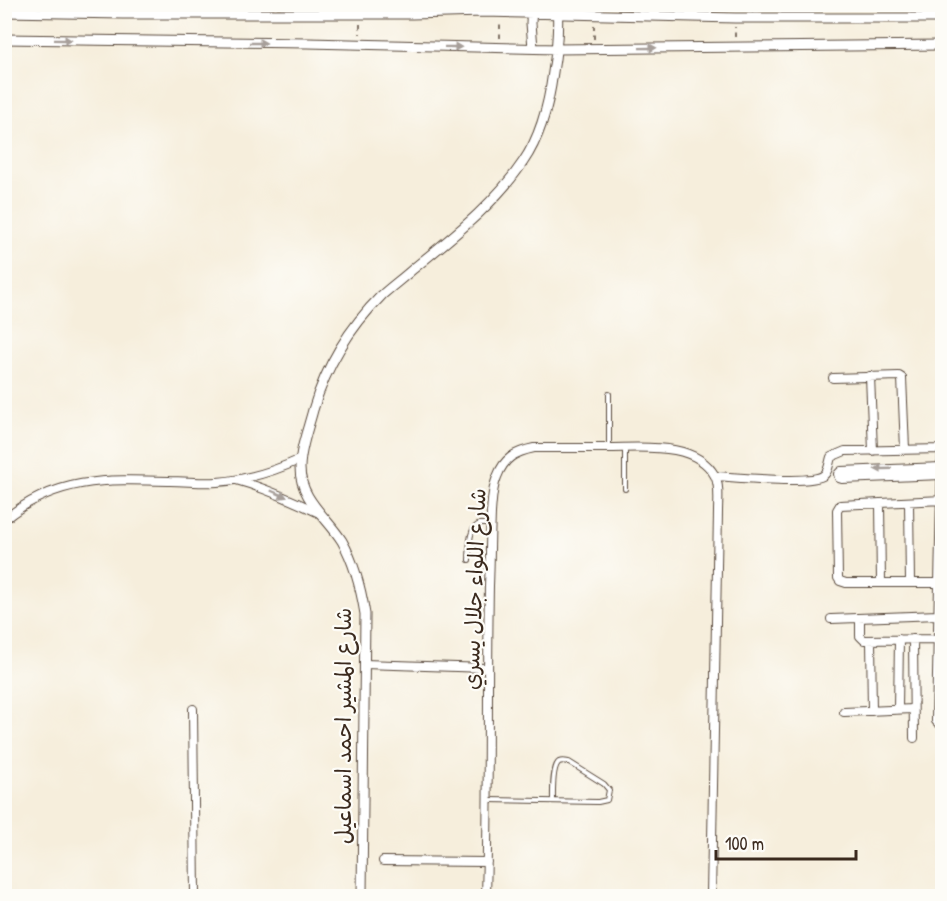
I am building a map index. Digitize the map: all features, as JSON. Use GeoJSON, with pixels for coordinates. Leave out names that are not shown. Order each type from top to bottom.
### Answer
{"type":"FeatureCollection","features":[{"type":"Feature","properties":{"kind":"street"},"geometry":{"type":"LineString","coordinates":[[532,8],[533,48]]}},
{"type":"Feature","properties":{"kind":"street"},"geometry":{"type":"LineString","coordinates":[[4,12],[360,14],[501,12],[532,8],[558,9],[594,15],[942,18]]}},
{"type":"Feature","properties":{"kind":"street","name":"شارع المشير احمد اسماعيل"},"geometry":{"type":"LineString","coordinates":[[362,897],[365,614],[352,563],[341,541],[305,491],[301,459],[319,389],[348,334],[383,294],[456,233],[495,196],[524,160],[536,137],[547,105],[557,49],[558,9]]}},
{"type":"Feature","properties":{"kind":"street"},"geometry":{"type":"LineString","coordinates":[[4,39],[557,49],[942,45]]}},
{"type":"Feature","properties":{"kind":"street"},"geometry":{"type":"LineString","coordinates":[[833,378],[870,376],[899,376],[902,378],[905,449]]}},
{"type":"Feature","properties":{"kind":"street"},"geometry":{"type":"LineString","coordinates":[[870,376],[873,451]]}},
{"type":"Feature","properties":{"kind":"street","name":"شارع اللواء جلال يسري"},"geometry":{"type":"LineString","coordinates":[[486,897],[490,524],[493,491],[504,462],[518,452],[534,448],[661,448],[693,456],[705,463],[715,476]]}},
{"type":"Feature","properties":{"kind":"street"},"geometry":{"type":"LineString","coordinates":[[711,897],[718,512],[718,487],[715,476],[812,479],[823,476],[831,457],[845,451],[942,448],[938,615],[940,625],[936,721],[942,724]]}},
{"type":"Feature","properties":{"kind":"street"},"geometry":{"type":"LineString","coordinates":[[4,520],[38,496],[81,483],[104,481],[208,482],[235,479],[273,470],[301,459]]}},
{"type":"Feature","properties":{"kind":"street"},"geometry":{"type":"LineString","coordinates":[[842,471],[942,471],[842,479],[838,474],[842,471]]}},
{"type":"Feature","properties":{"kind":"street"},"geometry":{"type":"LineString","coordinates":[[235,479],[261,487],[321,514]]}},
{"type":"Feature","properties":{"kind":"street"},"geometry":{"type":"LineString","coordinates":[[939,583],[846,583],[840,581],[838,578],[837,510],[840,505],[942,500]]}},
{"type":"Feature","properties":{"kind":"street"},"geometry":{"type":"LineString","coordinates":[[909,502],[910,583]]}},
{"type":"Feature","properties":{"kind":"street"},"geometry":{"type":"LineString","coordinates":[[880,503],[881,583]]}},
{"type":"Feature","properties":{"kind":"street"},"geometry":{"type":"LineString","coordinates":[[831,619],[938,615]]}},
{"type":"Feature","properties":{"kind":"street"},"geometry":{"type":"LineString","coordinates":[[860,618],[860,636],[864,640],[938,639]]}},
{"type":"Feature","properties":{"kind":"street"},"geometry":{"type":"LineString","coordinates":[[898,709],[899,639]]}},
{"type":"Feature","properties":{"kind":"street"},"geometry":{"type":"LineString","coordinates":[[913,639],[914,738]]}},
{"type":"Feature","properties":{"kind":"street"},"geometry":{"type":"LineString","coordinates":[[871,640],[872,711]]}},
{"type":"Feature","properties":{"kind":"street"},"geometry":{"type":"LineString","coordinates":[[364,664],[487,668]]}},
{"type":"Feature","properties":{"kind":"street"},"geometry":{"type":"LineString","coordinates":[[193,709],[195,897]]}},
{"type":"Feature","properties":{"kind":"street"},"geometry":{"type":"LineString","coordinates":[[844,712],[913,709]]}},
{"type":"Feature","properties":{"kind":"street"},"geometry":{"type":"LineString","coordinates":[[383,861],[487,862]]}},
{"type":"Feature","properties":{"kind":"lane"},"geometry":{"type":"LineString","coordinates":[[609,394],[609,448]]}},
{"type":"Feature","properties":{"kind":"lane"},"geometry":{"type":"LineString","coordinates":[[625,448],[625,489]]}},
{"type":"Feature","properties":{"kind":"lane"},"geometry":{"type":"LineString","coordinates":[[469,560],[470,538],[473,530],[479,525],[490,524]]}},
{"type":"Feature","properties":{"kind":"lane"},"geometry":{"type":"LineString","coordinates":[[488,800],[598,802],[608,800],[609,790],[604,784],[564,761],[559,762],[555,768],[553,801]]}},
{"type":"Feature","properties":{"kind":"path"},"geometry":{"type":"LineString","coordinates":[[500,48],[501,12]]}},
{"type":"Feature","properties":{"kind":"path"},"geometry":{"type":"LineString","coordinates":[[360,14],[360,44]]}},
{"type":"Feature","properties":{"kind":"path"},"geometry":{"type":"LineString","coordinates":[[594,15],[594,49]]}},
{"type":"Feature","properties":{"kind":"path"},"geometry":{"type":"LineString","coordinates":[[735,18],[735,47]]}}]}
